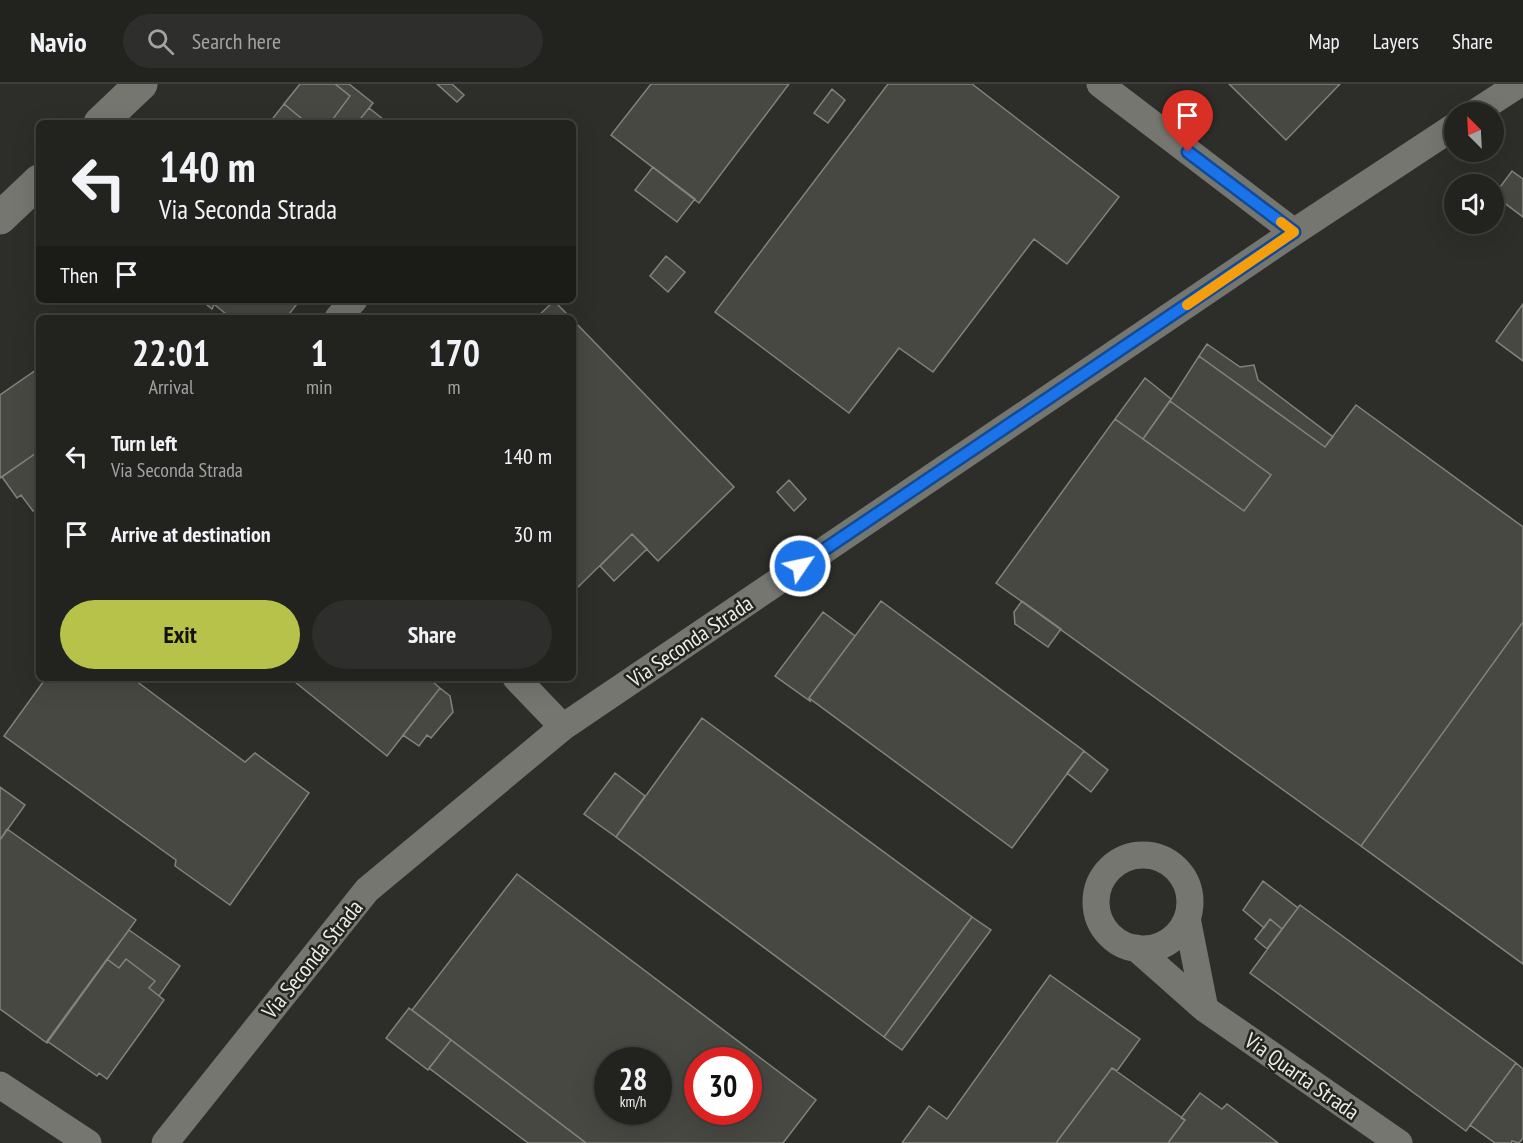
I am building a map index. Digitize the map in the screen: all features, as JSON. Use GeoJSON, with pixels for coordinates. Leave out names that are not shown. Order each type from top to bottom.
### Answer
{"type":"FeatureCollection","features":[{"type":"Feature","properties":{"kind":"main road"},"geometry":{"type":"LineString","coordinates":[[103,120],[141,84]]}},
{"type":"Feature","properties":{"kind":"main road"},"geometry":{"type":"LineString","coordinates":[[0,218],[36,184]]}},
{"type":"Feature","properties":{"kind":"street"},"geometry":{"type":"LineString","coordinates":[[1100,84],[1294,232]]}},
{"type":"Feature","properties":{"kind":"street"},"geometry":{"type":"LineString","coordinates":[[1491,102],[1519,84]]}},
{"type":"Feature","properties":{"kind":"street","name":"Via Seconda Strada"},"geometry":{"type":"LineString","coordinates":[[165,1143],[367,890],[563,727],[1294,232],[1444,133]]}},
{"type":"Feature","properties":{"kind":"street"},"geometry":{"type":"LineString","coordinates":[[341,315],[351,303]]}},
{"type":"Feature","properties":{"kind":"street"},"geometry":{"type":"LineString","coordinates":[[519,681],[563,727]]}},
{"type":"Feature","properties":{"kind":"street","name":"Via Quarta Strada"},"geometry":{"type":"LineString","coordinates":[[1205,1009],[1187,918],[1190,903],[1188,886],[1180,872],[1168,862],[1153,856],[1136,855],[1122,860],[1110,868],[1101,880],[1097,894],[1096,909],[1101,923],[1110,935],[1122,944],[1136,948],[1205,1009],[1399,1143]]}},
{"type":"Feature","properties":{"kind":"street"},"geometry":{"type":"LineString","coordinates":[[1136,948],[1151,948],[1166,942],[1179,932],[1187,918]]}},
{"type":"Feature","properties":{"kind":"street"},"geometry":{"type":"LineString","coordinates":[[0,1085],[88,1143]]}},
{"type":"Feature","properties":{"kind":"building"},"geometry":{"type":"Polygon","coordinates":[[[300,84],[335,84],[350,96],[332,120],[303,120],[284,104],[300,84]]]}},
{"type":"Feature","properties":{"kind":"building"},"geometry":{"type":"Polygon","coordinates":[[[335,84],[349,84],[373,103],[359,120],[332,120],[350,96],[335,84]]]}},
{"type":"Feature","properties":{"kind":"building"},"geometry":{"type":"Polygon","coordinates":[[[437,84],[452,84],[464,95],[457,102],[437,84]]]}},
{"type":"Feature","properties":{"kind":"building"},"geometry":{"type":"Polygon","coordinates":[[[651,84],[789,84],[699,203],[611,135],[651,84]]]}},
{"type":"Feature","properties":{"kind":"building"},"geometry":{"type":"Polygon","coordinates":[[[888,84],[972,84],[1119,197],[1067,264],[1034,239],[933,372],[899,348],[849,413],[715,312],[888,84]]]}},
{"type":"Feature","properties":{"kind":"building"},"geometry":{"type":"Polygon","coordinates":[[[1229,84],[1340,84],[1286,140],[1229,84]]]}},
{"type":"Feature","properties":{"kind":"building"},"geometry":{"type":"Polygon","coordinates":[[[832,89],[845,100],[828,123],[814,113],[832,89]]]}},
{"type":"Feature","properties":{"kind":"building"},"geometry":{"type":"Polygon","coordinates":[[[284,104],[303,120],[272,120],[284,104]]]}},
{"type":"Feature","properties":{"kind":"building"},"geometry":{"type":"Polygon","coordinates":[[[369,108],[384,120],[359,120],[369,108]]]}},
{"type":"Feature","properties":{"kind":"building"},"geometry":{"type":"Polygon","coordinates":[[[653,167],[695,199],[677,222],[635,190],[653,167]]]}},
{"type":"Feature","properties":{"kind":"building"},"geometry":{"type":"Polygon","coordinates":[[[1512,171],[1523,179],[1523,217],[1504,203],[1504,182],[1512,171]]]}},
{"type":"Feature","properties":{"kind":"building"},"geometry":{"type":"Polygon","coordinates":[[[666,256],[685,272],[668,292],[650,276],[666,256]]]}},
{"type":"Feature","properties":{"kind":"building"},"geometry":{"type":"Polygon","coordinates":[[[205,303],[215,303],[212,309],[205,303]]]}},
{"type":"Feature","properties":{"kind":"building"},"geometry":{"type":"Polygon","coordinates":[[[215,303],[298,303],[288,315],[227,315],[215,303]]]}},
{"type":"Feature","properties":{"kind":"building"},"geometry":{"type":"Polygon","coordinates":[[[552,303],[556,303],[568,315],[539,315],[552,303]]]}},
{"type":"Feature","properties":{"kind":"building"},"geometry":{"type":"Polygon","coordinates":[[[1523,304],[1523,361],[1496,341],[1523,304]]]}},
{"type":"Feature","properties":{"kind":"building"},"geometry":{"type":"Polygon","coordinates":[[[576,323],[734,487],[658,561],[632,534],[576,589],[576,323]]]}},
{"type":"Feature","properties":{"kind":"building"},"geometry":{"type":"Polygon","coordinates":[[[1207,344],[1240,367],[1254,365],[1258,380],[1333,437],[1325,447],[1199,356],[1207,344]]]}},
{"type":"Feature","properties":{"kind":"building"},"geometry":{"type":"Polygon","coordinates":[[[1199,356],[1325,447],[1356,405],[1523,527],[1523,622],[1361,846],[996,583],[1115,419],[1244,511],[1271,475],[1170,401],[1199,356]]]}},
{"type":"Feature","properties":{"kind":"building"},"geometry":{"type":"Polygon","coordinates":[[[36,370],[36,453],[0,478],[0,395],[36,370]]]}},
{"type":"Feature","properties":{"kind":"building"},"geometry":{"type":"Polygon","coordinates":[[[1145,378],[1171,399],[1143,439],[1115,419],[1145,378]]]}},
{"type":"Feature","properties":{"kind":"building"},"geometry":{"type":"Polygon","coordinates":[[[1170,401],[1271,475],[1244,511],[1143,439],[1170,401]]]}},
{"type":"Feature","properties":{"kind":"building"},"geometry":{"type":"Polygon","coordinates":[[[36,453],[36,509],[33,511],[21,495],[17,498],[2,477],[36,453]]]}},
{"type":"Feature","properties":{"kind":"building"},"geometry":{"type":"Polygon","coordinates":[[[789,480],[806,499],[794,511],[777,492],[789,480]]]}},
{"type":"Feature","properties":{"kind":"building"},"geometry":{"type":"Polygon","coordinates":[[[632,534],[647,549],[614,581],[600,566],[632,534]]]}},
{"type":"Feature","properties":{"kind":"building"},"geometry":{"type":"Polygon","coordinates":[[[881,601],[1084,751],[1012,848],[809,698],[881,601]]]}},
{"type":"Feature","properties":{"kind":"building"},"geometry":{"type":"Polygon","coordinates":[[[1022,601],[1061,629],[1048,647],[1015,624],[1014,612],[1022,601]]]}},
{"type":"Feature","properties":{"kind":"building"},"geometry":{"type":"Polygon","coordinates":[[[823,612],[855,636],[809,698],[810,701],[775,676],[823,612]]]}},
{"type":"Feature","properties":{"kind":"building"},"geometry":{"type":"Polygon","coordinates":[[[1523,622],[1523,964],[1361,846],[1523,622]]]}},
{"type":"Feature","properties":{"kind":"building"},"geometry":{"type":"Polygon","coordinates":[[[44,681],[136,681],[245,762],[255,753],[309,793],[230,905],[175,866],[176,860],[4,736],[44,681]]]}},
{"type":"Feature","properties":{"kind":"building"},"geometry":{"type":"Polygon","coordinates":[[[294,681],[432,681],[440,688],[387,756],[294,681]]]}},
{"type":"Feature","properties":{"kind":"building"},"geometry":{"type":"Polygon","coordinates":[[[440,688],[450,696],[453,712],[431,738],[427,735],[419,746],[403,735],[440,688]]]}},
{"type":"Feature","properties":{"kind":"building"},"geometry":{"type":"Polygon","coordinates":[[[702,718],[972,917],[884,1037],[616,837],[702,718]]]}},
{"type":"Feature","properties":{"kind":"building"},"geometry":{"type":"Polygon","coordinates":[[[1084,751],[1108,770],[1091,792],[1067,773],[1084,751]]]}},
{"type":"Feature","properties":{"kind":"building"},"geometry":{"type":"Polygon","coordinates":[[[615,773],[645,796],[616,837],[584,814],[615,773]]]}},
{"type":"Feature","properties":{"kind":"building"},"geometry":{"type":"Polygon","coordinates":[[[0,787],[25,805],[0,840],[0,787]]]}},
{"type":"Feature","properties":{"kind":"building"},"geometry":{"type":"Polygon","coordinates":[[[7,829],[136,920],[47,1043],[0,1009],[0,840],[7,829]]]}},
{"type":"Feature","properties":{"kind":"building"},"geometry":{"type":"Polygon","coordinates":[[[517,874],[746,1047],[684,1047],[684,1125],[762,1125],[762,1059],[816,1100],[783,1143],[586,1143],[412,1010],[517,874]]]}},
{"type":"Feature","properties":{"kind":"building"},"geometry":{"type":"Polygon","coordinates":[[[1263,881],[1298,908],[1282,929],[1270,919],[1264,928],[1243,910],[1263,881]]]}},
{"type":"Feature","properties":{"kind":"building"},"geometry":{"type":"Polygon","coordinates":[[[1300,905],[1516,1063],[1466,1131],[1250,973],[1300,905]]]}},
{"type":"Feature","properties":{"kind":"building"},"geometry":{"type":"Polygon","coordinates":[[[972,917],[991,930],[902,1050],[884,1037],[972,917]]]}},
{"type":"Feature","properties":{"kind":"building"},"geometry":{"type":"Polygon","coordinates":[[[1270,919],[1282,929],[1267,949],[1255,939],[1270,919]]]}},
{"type":"Feature","properties":{"kind":"building"},"geometry":{"type":"Polygon","coordinates":[[[129,930],[180,966],[159,996],[149,988],[155,981],[126,959],[119,968],[107,959],[129,930]]]}},
{"type":"Feature","properties":{"kind":"building"},"geometry":{"type":"Polygon","coordinates":[[[107,959],[119,968],[126,959],[155,981],[149,988],[164,1000],[107,1079],[99,1073],[97,1076],[47,1041],[107,959]]]}},
{"type":"Feature","properties":{"kind":"building"},"geometry":{"type":"Polygon","coordinates":[[[1050,975],[1140,1039],[1117,1071],[1112,1068],[1056,1143],[902,1143],[929,1106],[947,1119],[1050,975]]]}},
{"type":"Feature","properties":{"kind":"building"},"geometry":{"type":"Polygon","coordinates":[[[409,1008],[451,1040],[428,1070],[386,1038],[409,1008]]]}},
{"type":"Feature","properties":{"kind":"building"},"geometry":{"type":"Polygon","coordinates":[[[451,1040],[586,1143],[528,1143],[429,1068],[451,1040]]]}},
{"type":"Feature","properties":{"kind":"building"},"geometry":{"type":"Polygon","coordinates":[[[1516,1063],[1523,1069],[1523,1138],[1519,1143],[1512,1141],[1511,1143],[1495,1143],[1470,1125],[1516,1063]]]}},
{"type":"Feature","properties":{"kind":"building"},"geometry":{"type":"Polygon","coordinates":[[[1112,1068],[1185,1120],[1168,1143],[1056,1143],[1112,1068]]]}},
{"type":"Feature","properties":{"kind":"building"},"geometry":{"type":"Polygon","coordinates":[[[1200,1093],[1222,1109],[1227,1104],[1278,1143],[1168,1143],[1185,1120],[1181,1118],[1200,1093]]]}},
{"type":"Feature","properties":{"kind":"slow traffic"},"geometry":{"type":"LineString","coordinates":[[1187,305],[1294,232],[1281,222]]}},
{"type":"Feature","properties":{"kind":"route"},"geometry":{"type":"LineString","coordinates":[[800,566],[1294,232],[1188,152]]}}]}
